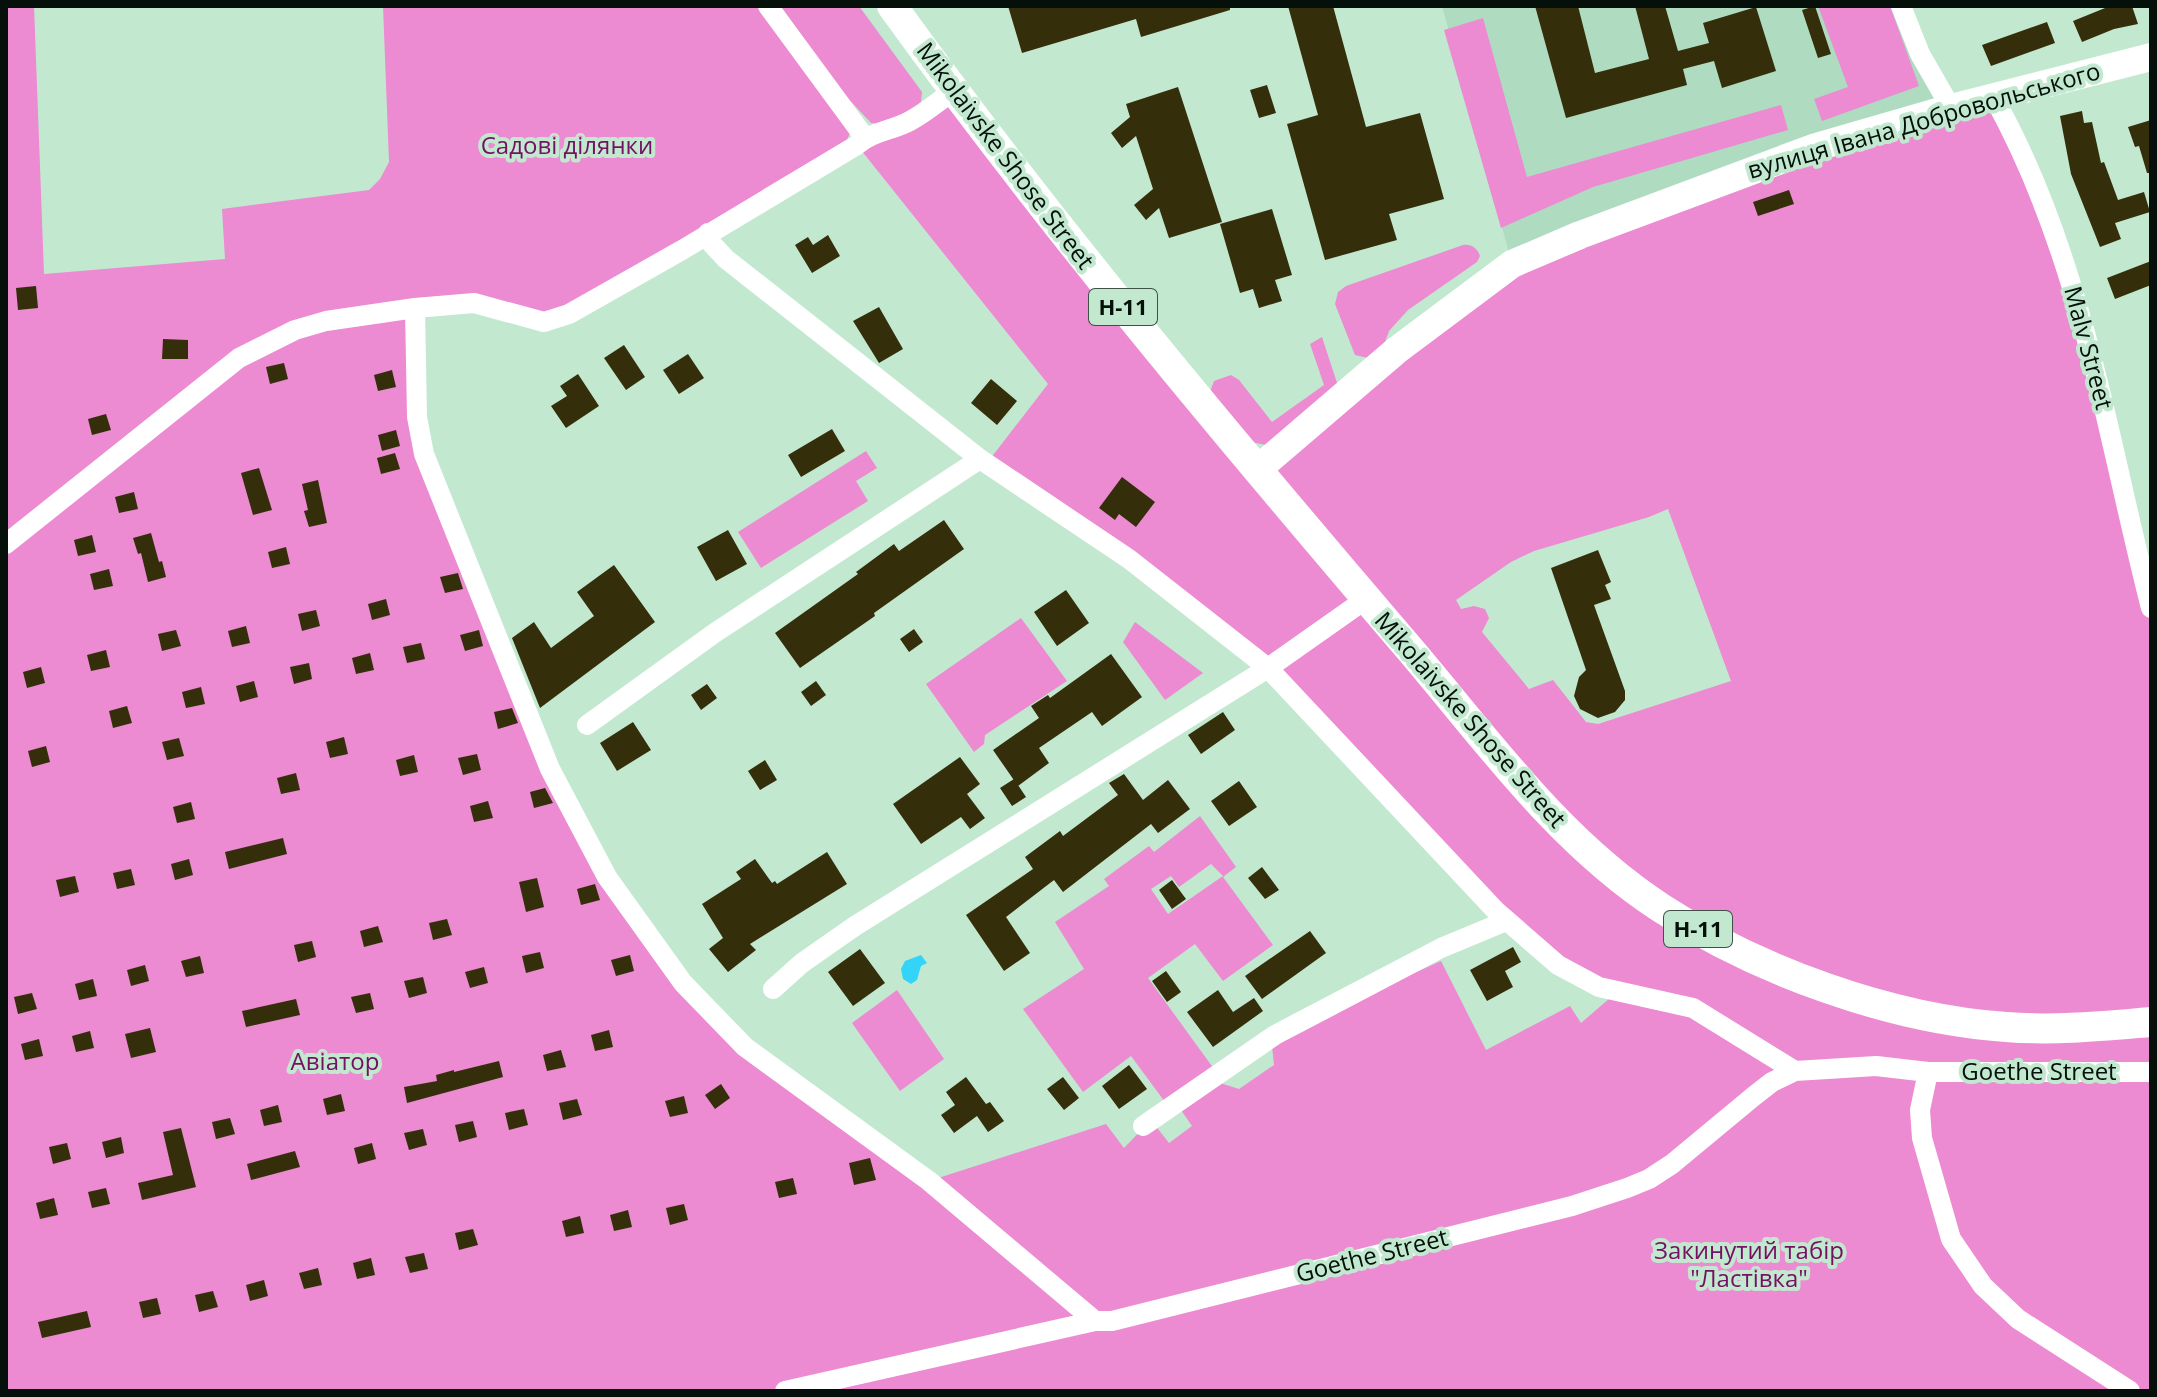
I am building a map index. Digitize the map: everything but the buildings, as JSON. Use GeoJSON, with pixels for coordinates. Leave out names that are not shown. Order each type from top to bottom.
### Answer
{"type":"FeatureCollection","features":[{"type":"Feature","properties":{"kind":"main road","name":"Mikolaivske Shose Street"},"geometry":{"type":"LineString","coordinates":[[892,6],[953,91],[1095,273],[1366,599],[1554,820],[1613,873],[1661,908],[1707,935],[1824,987],[1875,1004],[1929,1017],[2009,1028],[2072,1029],[2151,1022]]}},
{"type":"Feature","properties":{"kind":"street"},"geometry":{"type":"LineString","coordinates":[[768,6],[865,138]]}},
{"type":"Feature","properties":{"kind":"street"},"geometry":{"type":"LineString","coordinates":[[1901,6],[1920,54],[1951,108]]}},
{"type":"Feature","properties":{"kind":"street","name":"вулиця Івана Добровольського"},"geometry":{"type":"LineString","coordinates":[[1258,469],[1397,350],[1512,264],[1580,235],[1813,148],[1951,108],[2151,57]]}},
{"type":"Feature","properties":{"kind":"street"},"geometry":{"type":"LineString","coordinates":[[6,544],[239,358],[263,344],[326,321],[415,308],[474,303],[544,322],[569,314],[865,138],[885,133],[914,119],[953,91]]}},
{"type":"Feature","properties":{"kind":"street","name":"Malv Street"},"geometry":{"type":"LineString","coordinates":[[1994,98],[2037,185],[2068,273],[2143,533],[2151,608]]}},
{"type":"Feature","properties":{"kind":"street"},"geometry":{"type":"LineString","coordinates":[[708,233],[712,244],[726,259],[980,459],[1129,559],[1268,668],[1506,921],[1558,965],[1577,977],[1618,992],[1693,1008],[1795,1071]]}},
{"type":"Feature","properties":{"kind":"street"},"geometry":{"type":"LineString","coordinates":[[415,308],[417,417],[424,454],[550,769],[615,890],[683,983],[745,1047],[929,1181],[1095,1321]]}},
{"type":"Feature","properties":{"kind":"street"},"geometry":{"type":"LineString","coordinates":[[587,725],[740,615],[980,459]]}},
{"type":"Feature","properties":{"kind":"street","name":"Mikolaivske Shose Street"},"geometry":{"type":"LineString","coordinates":[[773,989],[802,963],[855,926],[1268,668],[1366,599]]}},
{"type":"Feature","properties":{"kind":"street"},"geometry":{"type":"LineString","coordinates":[[1143,1126],[1275,1035],[1441,948],[1506,921]]}},
{"type":"Feature","properties":{"kind":"street","name":"Goethe Street"},"geometry":{"type":"LineString","coordinates":[[785,1391],[1095,1321],[1112,1321],[1572,1206],[1649,1179],[1672,1164],[1772,1082],[1795,1071],[1876,1066],[1928,1072],[2151,1072]]}},
{"type":"Feature","properties":{"kind":"street","name":"Goethe Street"},"geometry":{"type":"LineString","coordinates":[[1928,1072],[1920,1110],[1922,1138],[1951,1239],[1983,1286],[2018,1319],[2130,1391]]}},
{"type":"Feature","properties":{"kind":"shaded area"},"geometry":{"type":"Polygon","coordinates":[[[1442,6],[1901,6],[1951,108],[1512,264],[1442,6]]]}},
{"type":"Feature","properties":{"kind":"green space"},"geometry":{"type":"Polygon","coordinates":[[[6,6],[34,6],[44,274],[225,259],[222,209],[369,190],[380,179],[389,162],[383,6],[758,6],[850,133],[845,144],[565,308],[544,315],[416,308],[424,454],[607,877],[745,1047],[929,1181],[1106,1124],[1124,1148],[1151,1120],[1169,1143],[1192,1126],[1181,1110],[1220,1083],[1239,1089],[1274,1065],[1272,1046],[1441,961],[1486,1050],[1570,1006],[1581,1023],[1617,992],[1558,965],[1268,668],[987,463],[1048,384],[857,145],[953,91],[1258,469],[1512,264],[1994,98],[2028,163],[2151,608],[2151,1391],[6,1391],[6,6]],[[1668,509],[1534,551],[1511,562],[1456,600],[1461,609],[1474,606],[1485,609],[1489,618],[1482,632],[1529,689],[1553,680],[1586,722],[1598,724],[1731,681],[1668,509]]]}},
{"type":"Feature","properties":{"kind":"green space"},"geometry":{"type":"Polygon","coordinates":[[[780,6],[859,6],[922,92],[921,103],[885,124],[871,123],[842,92],[780,6]]]}},
{"type":"Feature","properties":{"kind":"green space"},"geometry":{"type":"Polygon","coordinates":[[[1818,6],[1890,6],[1919,86],[1822,121],[1814,99],[1848,87],[1818,6]]]}},
{"type":"Feature","properties":{"kind":"green space"},"geometry":{"type":"Polygon","coordinates":[[[1483,18],[1527,177],[1781,105],[1788,130],[1593,187],[1501,228],[1444,30],[1483,18]]]}},
{"type":"Feature","properties":{"kind":"green space"},"geometry":{"type":"Polygon","coordinates":[[[1463,245],[1472,246],[1477,251],[1480,256],[1477,262],[1408,310],[1389,331],[1383,348],[1368,358],[1355,355],[1335,304],[1338,292],[1346,286],[1463,245]]]}},
{"type":"Feature","properties":{"kind":"green space"},"geometry":{"type":"Polygon","coordinates":[[[1322,337],[1339,389],[1266,445],[1251,442],[1210,392],[1214,381],[1231,375],[1239,380],[1272,422],[1324,385],[1310,344],[1322,337]]]}},
{"type":"Feature","properties":{"kind":"green space"},"geometry":{"type":"Polygon","coordinates":[[[866,451],[877,468],[856,481],[868,501],[761,568],[738,532],[866,451]]]}},
{"type":"Feature","properties":{"kind":"green space"},"geometry":{"type":"Polygon","coordinates":[[[1021,618],[1067,681],[985,735],[984,744],[974,752],[926,684],[1021,618]]]}},
{"type":"Feature","properties":{"kind":"green space"},"geometry":{"type":"Polygon","coordinates":[[[1135,622],[1203,673],[1165,700],[1123,642],[1135,622]]]}},
{"type":"Feature","properties":{"kind":"green space"},"geometry":{"type":"Polygon","coordinates":[[[1200,816],[1236,867],[1223,877],[1273,945],[1223,981],[1195,944],[1148,978],[1214,1069],[1165,1102],[1131,1056],[1083,1092],[1023,1009],[1084,969],[1055,922],[1109,886],[1104,879],[1149,846],[1154,852],[1200,816]],[[1211,864],[1179,887],[1171,876],[1151,889],[1168,914],[1223,876],[1211,864]]]}},
{"type":"Feature","properties":{"kind":"green space"},"geometry":{"type":"Polygon","coordinates":[[[897,990],[944,1059],[900,1091],[852,1023],[897,990]]]}},
{"type":"Feature","properties":{"kind":"water"},"geometry":{"type":"Polygon","coordinates":[[[921,955],[927,963],[921,966],[917,980],[911,984],[903,979],[901,969],[905,961],[921,955]]]}},
{"type":"Feature","properties":{"kind":"park label","name":"Садові ділянки"},"geometry":{"type":"Point","coordinates":[567,146]}},
{"type":"Feature","properties":{"kind":"park label","name":"Авіатор"},"geometry":{"type":"Point","coordinates":[335,1062]}},
{"type":"Feature","properties":{"kind":"park label","name":"Закинутий табір \"Ластівка\""},"geometry":{"type":"Point","coordinates":[1749,1265]}}]}
